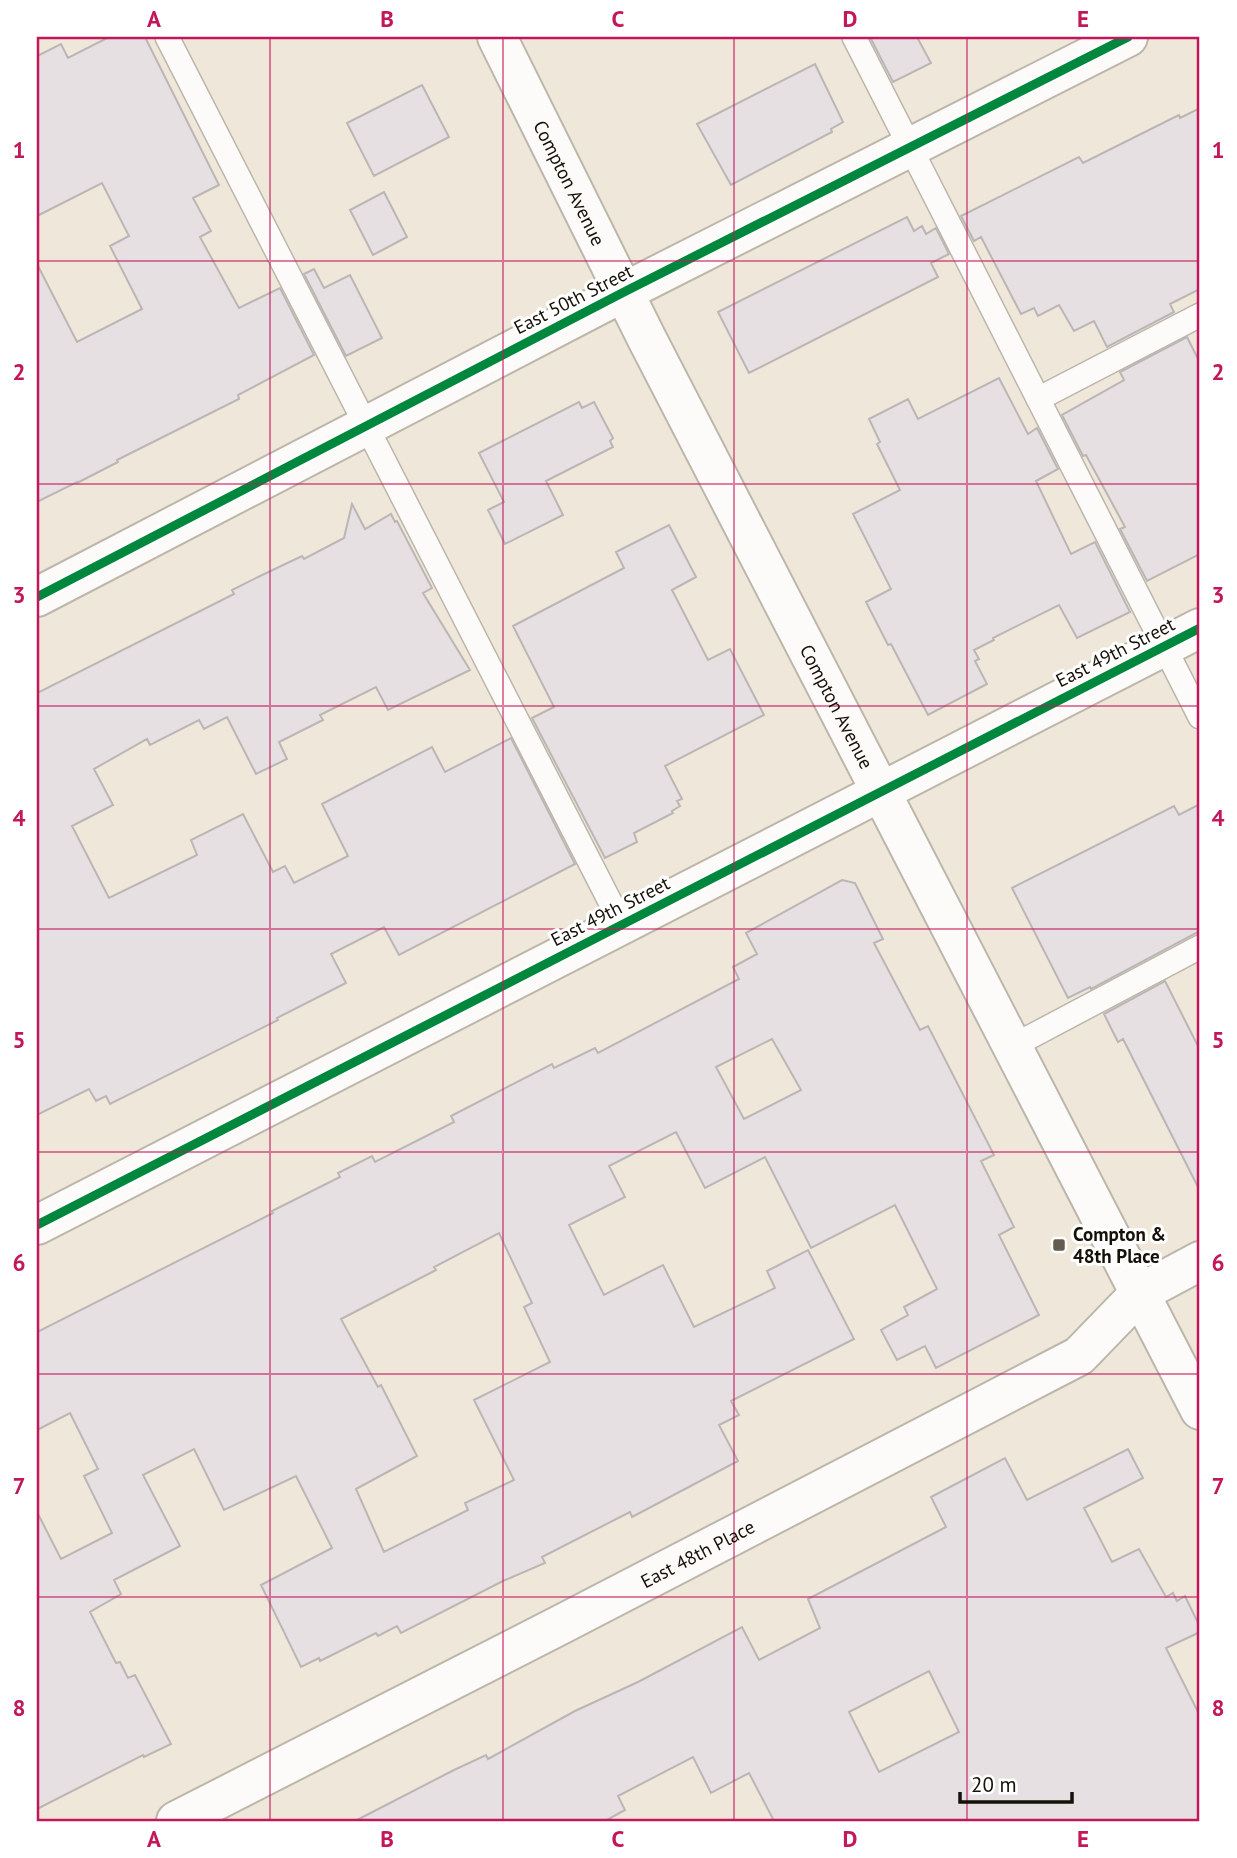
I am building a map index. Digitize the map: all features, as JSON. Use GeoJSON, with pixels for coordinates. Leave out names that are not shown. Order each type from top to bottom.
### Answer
{"type":"FeatureCollection","features":[{"type":"Feature","properties":{"kind":"street","name":"Compton Avenue"},"geometry":{"type":"LineString","coordinates":[[498,37],[624,292],[1200,1410]]}},
{"type":"Feature","properties":{"kind":"street","name":"East 50th Street"},"geometry":{"type":"LineString","coordinates":[[37,597],[624,292],[1128,37]]}},
{"type":"Feature","properties":{"kind":"street","name":"East 49th Street"},"geometry":{"type":"LineString","coordinates":[[37,1225],[1200,628]]}},
{"type":"Feature","properties":{"kind":"street","name":"East 48th Place"},"geometry":{"type":"LineString","coordinates":[[176,1821],[1079,1356],[1140,1293],[1200,1261]]}},
{"type":"Feature","properties":{"kind":"lane"},"geometry":{"type":"LineString","coordinates":[[167,37],[622,925]]}},
{"type":"Feature","properties":{"kind":"lane"},"geometry":{"type":"LineString","coordinates":[[854,37],[1200,717]]}},
{"type":"Feature","properties":{"kind":"lane"},"geometry":{"type":"LineString","coordinates":[[1038,399],[1200,315]]}},
{"type":"Feature","properties":{"kind":"lane"},"geometry":{"type":"LineString","coordinates":[[1012,1047],[1200,947]]}},
{"type":"Feature","properties":{"kind":"building"},"geometry":{"type":"Polygon","coordinates":[[[109,37],[145,37],[219,185],[193,198],[211,231],[200,237],[239,308],[280,288],[314,355],[238,395],[239,399],[37,502],[37,264],[77,342],[142,309],[110,246],[129,236],[102,183],[37,216],[37,56],[61,44],[68,58],[109,37]]]}},
{"type":"Feature","properties":{"kind":"building"},"geometry":{"type":"Polygon","coordinates":[[[870,37],[917,37],[931,63],[893,82],[870,37]]]}},
{"type":"Feature","properties":{"kind":"building"},"geometry":{"type":"Polygon","coordinates":[[[815,64],[843,122],[831,129],[832,132],[731,185],[697,124],[815,64]]]}},
{"type":"Feature","properties":{"kind":"building"},"geometry":{"type":"Polygon","coordinates":[[[422,85],[449,137],[374,176],[347,123],[422,85]]]}},
{"type":"Feature","properties":{"kind":"building"},"geometry":{"type":"Polygon","coordinates":[[[1200,108],[1200,289],[1170,304],[1174,312],[1107,347],[1094,321],[1074,331],[1059,305],[1038,316],[1034,308],[1021,314],[981,237],[974,241],[961,216],[1079,157],[1083,163],[1179,115],[1180,118],[1200,108]]]}},
{"type":"Feature","properties":{"kind":"building"},"geometry":{"type":"Polygon","coordinates":[[[384,192],[407,237],[373,255],[350,210],[384,192]]]}},
{"type":"Feature","properties":{"kind":"building"},"geometry":{"type":"Polygon","coordinates":[[[907,217],[914,231],[922,226],[926,234],[936,228],[949,254],[931,263],[938,277],[749,373],[718,312],[907,217]]]}},
{"type":"Feature","properties":{"kind":"building"},"geometry":{"type":"Polygon","coordinates":[[[314,269],[324,288],[350,275],[382,338],[346,356],[304,274],[314,269]]]}},
{"type":"Feature","properties":{"kind":"building"},"geometry":{"type":"Polygon","coordinates":[[[1187,337],[1200,363],[1200,554],[1147,581],[1120,529],[1125,527],[1062,415],[1124,380],[1120,372],[1187,337]]]}},
{"type":"Feature","properties":{"kind":"building"},"geometry":{"type":"Polygon","coordinates":[[[999,378],[1028,434],[1037,428],[1058,469],[1036,481],[1071,554],[1095,542],[1130,612],[1077,638],[1059,605],[993,638],[994,640],[974,650],[979,659],[975,661],[987,684],[928,715],[866,602],[891,589],[853,514],[900,490],[877,444],[880,442],[869,419],[908,399],[918,419],[999,378]]]}},
{"type":"Feature","properties":{"kind":"building"},"geometry":{"type":"Polygon","coordinates":[[[579,402],[582,408],[594,402],[613,438],[610,441],[613,447],[546,481],[563,515],[505,544],[488,510],[504,502],[479,453],[579,402]]]}},
{"type":"Feature","properties":{"kind":"building"},"geometry":{"type":"Polygon","coordinates":[[[352,504],[365,529],[391,514],[395,522],[397,521],[432,588],[423,593],[470,670],[388,710],[376,687],[320,715],[323,720],[279,742],[287,759],[256,774],[227,717],[204,729],[199,720],[150,745],[147,739],[94,769],[113,805],[72,826],[109,898],[197,855],[191,840],[243,814],[273,872],[285,866],[294,883],[348,856],[322,804],[432,747],[445,772],[511,738],[575,864],[399,955],[384,927],[331,954],[346,983],[277,1018],[278,1020],[110,1104],[106,1096],[96,1101],[89,1089],[37,1115],[37,693],[234,594],[232,590],[302,556],[304,559],[344,538],[352,504]]]}},
{"type":"Feature","properties":{"kind":"building"},"geometry":{"type":"Polygon","coordinates":[[[669,525],[696,577],[672,590],[708,660],[730,649],[764,715],[665,766],[682,799],[677,801],[680,806],[672,811],[673,813],[634,833],[637,842],[605,858],[532,718],[554,707],[513,626],[624,568],[616,552],[669,525]]]}},
{"type":"Feature","properties":{"kind":"building"},"geometry":{"type":"Polygon","coordinates":[[[1200,804],[1200,931],[1091,989],[1090,987],[1068,998],[1012,888],[1174,806],[1179,815],[1200,804]]]}},
{"type":"Feature","properties":{"kind":"building"},"geometry":{"type":"Polygon","coordinates":[[[842,880],[855,883],[883,939],[874,943],[920,1030],[928,1026],[994,1155],[981,1161],[1014,1227],[999,1235],[1039,1315],[936,1368],[925,1346],[897,1360],[881,1330],[908,1315],[904,1307],[937,1289],[895,1205],[811,1248],[765,1157],[705,1188],[676,1132],[609,1166],[625,1197],[569,1225],[604,1295],[663,1265],[694,1327],[775,1288],[767,1271],[808,1250],[854,1339],[731,1401],[739,1415],[719,1425],[738,1461],[632,1517],[630,1512],[542,1557],[545,1563],[503,1581],[401,1633],[397,1626],[378,1636],[376,1633],[320,1661],[319,1658],[301,1667],[261,1585],[332,1548],[296,1476],[224,1510],[194,1449],[143,1475],[180,1546],[114,1580],[121,1594],[90,1612],[116,1663],[120,1662],[128,1678],[135,1675],[171,1744],[144,1757],[143,1755],[37,1809],[37,1512],[61,1559],[112,1533],[84,1476],[98,1469],[70,1413],[37,1430],[37,1332],[273,1213],[272,1211],[340,1177],[338,1173],[372,1156],[375,1162],[454,1122],[451,1116],[552,1064],[554,1068],[595,1048],[598,1053],[739,979],[733,967],[757,954],[746,933],[842,880]],[[772,1039],[716,1067],[744,1119],[801,1090],[772,1039]],[[499,1233],[434,1267],[436,1270],[341,1319],[378,1387],[381,1385],[417,1456],[356,1489],[384,1552],[468,1510],[465,1503],[514,1480],[474,1400],[550,1362],[524,1307],[532,1303],[499,1233]]]}},
{"type":"Feature","properties":{"kind":"building"},"geometry":{"type":"Polygon","coordinates":[[[1165,981],[1200,1050],[1200,1191],[1123,1039],[1118,1042],[1104,1014],[1165,981]]]}},
{"type":"Feature","properties":{"kind":"building"},"geometry":{"type":"Polygon","coordinates":[[[1128,1449],[1143,1478],[1084,1508],[1112,1562],[1139,1549],[1166,1597],[1173,1593],[1177,1601],[1185,1596],[1200,1627],[1200,1632],[1166,1648],[1200,1716],[1200,1821],[774,1821],[749,1773],[711,1793],[693,1757],[618,1796],[625,1810],[605,1821],[355,1821],[486,1755],[488,1759],[575,1711],[638,1682],[742,1627],[759,1660],[820,1628],[808,1599],[946,1527],[931,1497],[1005,1458],[1027,1500],[1128,1449]],[[929,1671],[849,1712],[879,1772],[959,1732],[929,1671]]]}},
{"type":"Feature","properties":{"kind":"cycle path"},"geometry":{"type":"LineString","coordinates":[[37,597],[624,292],[1128,37]]}},
{"type":"Feature","properties":{"kind":"cycle path"},"geometry":{"type":"LineString","coordinates":[[37,1225],[1200,628]]}},
{"type":"Feature","properties":{"kind":"place","name":"Compton & 48th Place"},"geometry":{"type":"Point","coordinates":[1059,1245]}}]}
